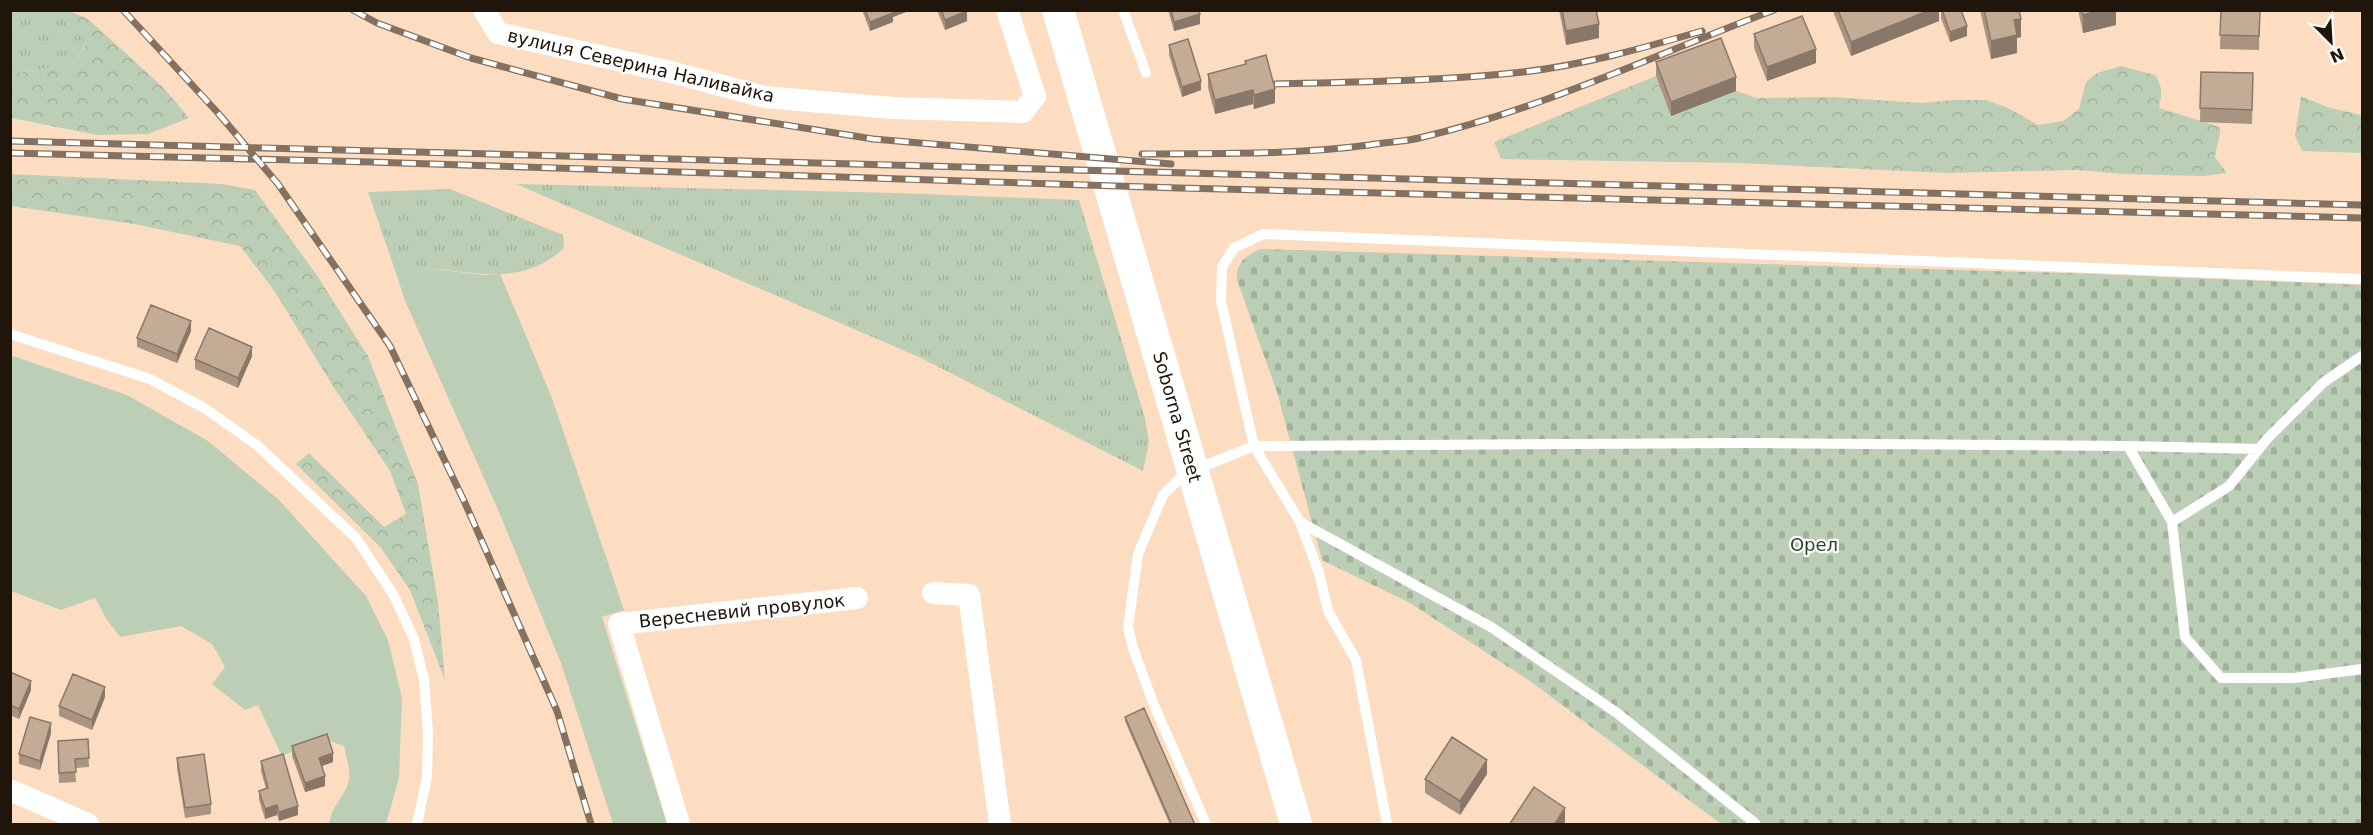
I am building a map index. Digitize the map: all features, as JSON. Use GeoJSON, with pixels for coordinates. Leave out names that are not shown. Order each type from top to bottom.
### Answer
{"type":"FeatureCollection","features":[{"type":"Feature","properties":{"kind":"main road","name":"Soborna Street"},"geometry":{"type":"LineString","coordinates":[[1058,10],[1296,825]]}},
{"type":"Feature","properties":{"kind":"street","name":"вулиця Северина Наливайка"},"geometry":{"type":"LineString","coordinates":[[484,10],[498,33],[675,73],[764,97],[893,108],[1023,112],[1035,96],[1006,10]]}},
{"type":"Feature","properties":{"kind":"street"},"geometry":{"type":"LineString","coordinates":[[933,592],[969,595],[1000,825]]}},
{"type":"Feature","properties":{"kind":"street","name":"Вересневий провулок"},"geometry":{"type":"LineString","coordinates":[[679,825],[619,624],[857,598]]}},
{"type":"Feature","properties":{"kind":"street"},"geometry":{"type":"LineString","coordinates":[[10,790],[88,825]]}},
{"type":"Feature","properties":{"kind":"lane"},"geometry":{"type":"LineString","coordinates":[[1123,10],[1146,73]]}},
{"type":"Feature","properties":{"kind":"lane"},"geometry":{"type":"LineString","coordinates":[[1387,825],[1356,660],[1328,611],[1318,573],[1300,522],[1254,446],[1221,302],[1222,267],[1234,248],[1263,234],[2362,279]]}},
{"type":"Feature","properties":{"kind":"lane"},"geometry":{"type":"LineString","coordinates":[[10,334],[150,379],[207,409],[258,446],[356,538],[393,594],[414,639],[424,680],[428,733],[427,777],[417,825]]}},
{"type":"Feature","properties":{"kind":"lane"},"geometry":{"type":"LineString","coordinates":[[2172,522],[2229,486],[2259,450],[2324,382],[2362,356]]}},
{"type":"Feature","properties":{"kind":"lane"},"geometry":{"type":"LineString","coordinates":[[1206,825],[1154,705],[1133,648],[1128,627],[1137,554],[1163,495],[1184,474],[1254,446],[1747,443],[2128,446],[2259,450]]}},
{"type":"Feature","properties":{"kind":"lane"},"geometry":{"type":"LineString","coordinates":[[2128,446],[2172,522],[2185,637],[2221,678],[2294,678],[2362,669]]}},
{"type":"Feature","properties":{"kind":"lane"},"geometry":{"type":"LineString","coordinates":[[1300,522],[1491,627],[1617,713],[1756,825]]}},
{"type":"Feature","properties":{"kind":"green space"},"geometry":{"type":"Polygon","coordinates":[[[10,11],[55,11],[87,42],[72,65],[11,74],[10,11]]]}},
{"type":"Feature","properties":{"kind":"green space"},"geometry":{"type":"Polygon","coordinates":[[[55,11],[70,11],[88,19],[164,88],[189,118],[148,134],[97,135],[11,118],[11,74],[72,65],[87,43],[55,11]]]}},
{"type":"Feature","properties":{"kind":"green space"},"geometry":{"type":"Polygon","coordinates":[[[2121,66],[2155,75],[2161,91],[2159,108],[2220,127],[2215,157],[2227,173],[2203,176],[2076,170],[1947,173],[1739,163],[1501,159],[1494,142],[1656,76],[1671,115],[1736,91],[1757,98],[1832,97],[1921,103],[1986,100],[2008,108],[2038,125],[2063,121],[2079,109],[2086,82],[2097,73],[2121,66]]]}},
{"type":"Feature","properties":{"kind":"green space"},"geometry":{"type":"Polygon","coordinates":[[[2301,96],[2327,107],[2361,115],[2362,104],[2362,153],[2302,151],[2295,136],[2301,96]]]}},
{"type":"Feature","properties":{"kind":"green space"},"geometry":{"type":"Polygon","coordinates":[[[10,174],[222,184],[255,190],[316,274],[368,356],[418,484],[438,603],[445,680],[410,590],[381,548],[296,464],[309,453],[384,527],[406,514],[390,471],[333,386],[273,289],[240,246],[134,224],[11,206],[10,174]]]}},
{"type":"Feature","properties":{"kind":"green space"},"geometry":{"type":"Polygon","coordinates":[[[516,184],[897,193],[1079,200],[1145,418],[1149,442],[1143,471],[919,357],[516,184]]]}},
{"type":"Feature","properties":{"kind":"green space"},"geometry":{"type":"Polygon","coordinates":[[[450,189],[563,235],[564,248],[544,263],[524,271],[503,274],[417,268],[395,270],[368,192],[450,189]]]}},
{"type":"Feature","properties":{"kind":"green space","name":"Орел"},"geometry":{"type":"Polygon","coordinates":[[[1260,249],[2096,274],[2362,285],[2362,824],[1721,824],[1530,681],[1410,603],[1322,560],[1277,392],[1237,280],[1238,269],[1242,261],[1260,249]]]}},
{"type":"Feature","properties":{"kind":"green space"},"geometry":{"type":"Polygon","coordinates":[[[413,267],[485,275],[500,274],[552,398],[624,610],[602,617],[667,824],[613,824],[561,663],[499,512],[406,303],[395,270],[413,267]]]}},
{"type":"Feature","properties":{"kind":"green space"},"geometry":{"type":"Polygon","coordinates":[[[10,355],[127,395],[208,441],[279,500],[366,596],[388,640],[402,698],[399,778],[386,824],[329,824],[332,812],[349,780],[344,746],[323,739],[282,756],[258,705],[245,710],[212,684],[225,667],[212,644],[181,626],[120,637],[95,598],[61,610],[11,591],[10,355]]]}},
{"type":"Feature","properties":{"kind":"building"},"geometry":{"type":"Polygon","coordinates":[[[865,10],[892,10],[893,13],[870,22],[865,10]]]}},
{"type":"Feature","properties":{"kind":"building"},"geometry":{"type":"Polygon","coordinates":[[[941,10],[967,10],[967,11],[945,20],[941,10]]]}},
{"type":"Feature","properties":{"kind":"building"},"geometry":{"type":"Polygon","coordinates":[[[1171,10],[1198,10],[1200,14],[1174,22],[1171,10]]]}},
{"type":"Feature","properties":{"kind":"building"},"geometry":{"type":"Polygon","coordinates":[[[1562,10],[1596,10],[1599,24],[1566,31],[1562,10]]]}},
{"type":"Feature","properties":{"kind":"building"},"geometry":{"type":"Polygon","coordinates":[[[1838,10],[1930,10],[1851,42],[1838,10]]]}},
{"type":"Feature","properties":{"kind":"building"},"geometry":{"type":"Polygon","coordinates":[[[1942,10],[1961,10],[1967,26],[1950,32],[1942,10]]]}},
{"type":"Feature","properties":{"kind":"building"},"geometry":{"type":"Polygon","coordinates":[[[1984,10],[2019,10],[2021,19],[2014,20],[2017,35],[1991,41],[1984,10]]]}},
{"type":"Feature","properties":{"kind":"building"},"geometry":{"type":"Polygon","coordinates":[[[2082,10],[2101,10],[2083,15],[2082,10]]]}},
{"type":"Feature","properties":{"kind":"building"},"geometry":{"type":"Polygon","coordinates":[[[2221,10],[2260,10],[2259,36],[2220,35],[2221,10]]]}},
{"type":"Feature","properties":{"kind":"building"},"geometry":{"type":"Polygon","coordinates":[[[1802,16],[1816,49],[1767,67],[1754,34],[1802,16]]]}},
{"type":"Feature","properties":{"kind":"building"},"geometry":{"type":"Polygon","coordinates":[[[1721,38],[1736,77],[1671,102],[1656,62],[1721,38]]]}},
{"type":"Feature","properties":{"kind":"building"},"geometry":{"type":"Polygon","coordinates":[[[1188,39],[1201,81],[1182,87],[1169,45],[1188,39]]]}},
{"type":"Feature","properties":{"kind":"building"},"geometry":{"type":"Polygon","coordinates":[[[1266,55],[1275,89],[1254,95],[1253,90],[1215,100],[1208,74],[1246,64],[1245,61],[1266,55]]]}},
{"type":"Feature","properties":{"kind":"building"},"geometry":{"type":"Polygon","coordinates":[[[2201,72],[2253,73],[2252,110],[2200,108],[2201,72]]]}},
{"type":"Feature","properties":{"kind":"building"},"geometry":{"type":"Polygon","coordinates":[[[151,305],[191,321],[177,354],[137,338],[151,305]]]}},
{"type":"Feature","properties":{"kind":"building"},"geometry":{"type":"Polygon","coordinates":[[[209,328],[252,347],[238,378],[195,359],[209,328]]]}},
{"type":"Feature","properties":{"kind":"building"},"geometry":{"type":"Polygon","coordinates":[[[10,672],[31,681],[19,709],[10,705],[10,672]]]}},
{"type":"Feature","properties":{"kind":"building"},"geometry":{"type":"Polygon","coordinates":[[[73,674],[105,687],[92,720],[59,706],[73,674]]]}},
{"type":"Feature","properties":{"kind":"building"},"geometry":{"type":"Polygon","coordinates":[[[1144,708],[1195,825],[1172,825],[1125,717],[1144,708]]]}},
{"type":"Feature","properties":{"kind":"building"},"geometry":{"type":"Polygon","coordinates":[[[30,717],[51,723],[40,761],[19,754],[30,717]]]}},
{"type":"Feature","properties":{"kind":"building"},"geometry":{"type":"Polygon","coordinates":[[[327,734],[333,753],[319,758],[325,776],[305,783],[292,746],[327,734]]]}},
{"type":"Feature","properties":{"kind":"building"},"geometry":{"type":"Polygon","coordinates":[[[1452,737],[1487,760],[1460,801],[1425,779],[1452,737]]]}},
{"type":"Feature","properties":{"kind":"building"},"geometry":{"type":"Polygon","coordinates":[[[88,739],[89,758],[75,759],[76,772],[59,773],[58,741],[88,739]]]}},
{"type":"Feature","properties":{"kind":"building"},"geometry":{"type":"Polygon","coordinates":[[[204,754],[211,804],[185,808],[177,758],[204,754]]]}},
{"type":"Feature","properties":{"kind":"building"},"geometry":{"type":"Polygon","coordinates":[[[283,754],[298,806],[279,812],[277,805],[265,809],[259,791],[268,788],[261,761],[283,754]]]}},
{"type":"Feature","properties":{"kind":"building"},"geometry":{"type":"Polygon","coordinates":[[[1534,787],[1565,808],[1554,825],[1509,825],[1534,787]]]}},
{"type":"Feature","properties":{"kind":"railway"},"geometry":{"type":"LineString","coordinates":[[123,10],[218,113],[278,184],[390,346],[465,503],[557,711],[591,824]]}},
{"type":"Feature","properties":{"kind":"railway"},"geometry":{"type":"LineString","coordinates":[[353,10],[377,23],[471,58],[622,99],[873,139],[1171,164]]}},
{"type":"Feature","properties":{"kind":"railway"},"geometry":{"type":"LineString","coordinates":[[1142,154],[1313,150],[1419,138],[1465,126],[1555,96],[1774,10]]}},
{"type":"Feature","properties":{"kind":"railway"},"geometry":{"type":"LineString","coordinates":[[1275,84],[1368,82],[1523,72],[1636,50],[1702,31]]}},
{"type":"Feature","properties":{"kind":"railway"},"geometry":{"type":"LineString","coordinates":[[10,141],[2362,205]]}},
{"type":"Feature","properties":{"kind":"railway"},"geometry":{"type":"LineString","coordinates":[[10,153],[1179,188],[2362,218]]}}]}
